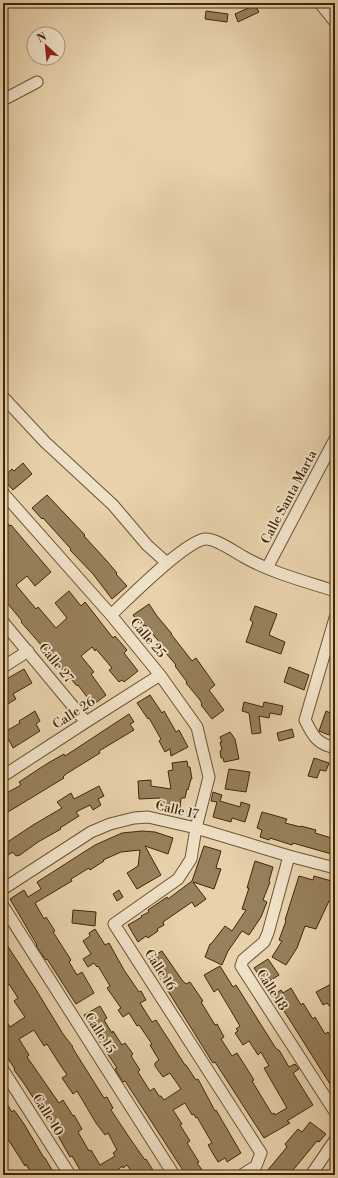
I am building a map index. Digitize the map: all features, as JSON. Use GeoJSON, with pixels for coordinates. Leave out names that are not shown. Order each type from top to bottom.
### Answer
{"type":"FeatureCollection","features":[{"type":"Feature","properties":{"kind":"street"},"geometry":{"type":"LineString","coordinates":[[320,3],[335,22]]}},
{"type":"Feature","properties":{"kind":"street"},"geometry":{"type":"LineString","coordinates":[[3,100],[37,82]]}},
{"type":"Feature","properties":{"kind":"street"},"geometry":{"type":"LineString","coordinates":[[3,397],[44,442],[113,505],[147,545],[166,564]]}},
{"type":"Feature","properties":{"kind":"street","name":"Calle Santa Marta"},"geometry":{"type":"LineString","coordinates":[[267,568],[335,439]]}},
{"type":"Feature","properties":{"kind":"street","name":"Calle 25"},"geometry":{"type":"LineString","coordinates":[[3,493],[111,615],[160,675],[197,727],[209,777],[196,828]]}},
{"type":"Feature","properties":{"kind":"street"},"geometry":{"type":"LineString","coordinates":[[111,615],[166,564],[199,540],[207,539],[216,542],[256,564],[335,591]]}},
{"type":"Feature","properties":{"kind":"street"},"geometry":{"type":"LineString","coordinates":[[335,618],[305,720],[314,738],[325,746],[335,748]]}},
{"type":"Feature","properties":{"kind":"street","name":"Calle 27"},"geometry":{"type":"LineString","coordinates":[[3,622],[86,722]]}},
{"type":"Feature","properties":{"kind":"street"},"geometry":{"type":"LineString","coordinates":[[3,667],[28,651]]}},
{"type":"Feature","properties":{"kind":"street","name":"Calle 26"},"geometry":{"type":"LineString","coordinates":[[3,776],[160,675]]}},
{"type":"Feature","properties":{"kind":"street","name":"Calle 17"},"geometry":{"type":"LineString","coordinates":[[3,890],[91,832],[110,824],[134,818],[148,817],[196,828],[335,868]]}},
{"type":"Feature","properties":{"kind":"street","name":"Calle 16"},"geometry":{"type":"LineString","coordinates":[[196,828],[191,859],[178,879],[114,924],[260,1153],[256,1166],[242,1175]]}},
{"type":"Feature","properties":{"kind":"street","name":"Calle 18"},"geometry":{"type":"LineString","coordinates":[[289,856],[268,933],[264,942],[243,960],[241,966],[335,1112]]}},
{"type":"Feature","properties":{"kind":"street","name":"Calle 15"},"geometry":{"type":"LineString","coordinates":[[3,906],[174,1175]]}},
{"type":"Feature","properties":{"kind":"street","name":"Calle 10"},"geometry":{"type":"LineString","coordinates":[[3,1070],[70,1175]]}},
{"type":"Feature","properties":{"kind":"street"},"geometry":{"type":"LineString","coordinates":[[311,1175],[335,1140]]}},
{"type":"Feature","properties":{"kind":"building"},"geometry":{"type":"Polygon","coordinates":[[[255,5],[259,12],[238,22],[235,14],[255,5]]]}},
{"type":"Feature","properties":{"kind":"building"},"geometry":{"type":"Polygon","coordinates":[[[206,11],[228,14],[227,22],[205,19],[206,11]]]}},
{"type":"Feature","properties":{"kind":"building"},"geometry":{"type":"Polygon","coordinates":[[[23,463],[32,474],[13,490],[3,479],[3,477],[12,469],[14,471],[23,463]]]}},
{"type":"Feature","properties":{"kind":"building"},"geometry":{"type":"Polygon","coordinates":[[[47,495],[85,535],[84,536],[127,586],[112,599],[93,574],[43,518],[42,519],[32,508],[47,495]]]}},
{"type":"Feature","properties":{"kind":"building"},"geometry":{"type":"Polygon","coordinates":[[[3,518],[10,526],[11,525],[51,572],[35,586],[27,576],[16,585],[36,609],[38,607],[56,628],[67,618],[55,603],[69,591],[81,606],[85,602],[113,638],[115,636],[127,650],[124,653],[138,671],[124,682],[122,680],[119,682],[109,670],[112,668],[96,649],[95,651],[92,647],[81,656],[94,672],[91,674],[106,695],[93,705],[78,685],[77,686],[21,622],[22,621],[3,598],[3,518]]]}},
{"type":"Feature","properties":{"kind":"building"},"geometry":{"type":"Polygon","coordinates":[[[149,604],[192,661],[196,658],[215,685],[209,690],[224,710],[212,719],[201,705],[200,700],[186,683],[187,682],[175,666],[176,665],[160,646],[162,645],[145,625],[142,627],[133,615],[149,604]]]}},
{"type":"Feature","properties":{"kind":"building"},"geometry":{"type":"Polygon","coordinates":[[[255,606],[277,614],[269,635],[285,642],[281,654],[246,642],[253,622],[250,620],[255,606]]]}},
{"type":"Feature","properties":{"kind":"building"},"geometry":{"type":"Polygon","coordinates":[[[289,667],[309,675],[304,690],[284,682],[289,667]]]}},
{"type":"Feature","properties":{"kind":"building"},"geometry":{"type":"Polygon","coordinates":[[[24,669],[32,683],[13,694],[16,699],[3,707],[3,681],[24,669]]]}},
{"type":"Feature","properties":{"kind":"building"},"geometry":{"type":"Polygon","coordinates":[[[150,695],[162,713],[164,711],[176,732],[179,730],[188,747],[171,756],[170,749],[165,752],[159,741],[161,739],[149,718],[148,719],[137,703],[150,695]]]}},
{"type":"Feature","properties":{"kind":"building"},"geometry":{"type":"Polygon","coordinates":[[[244,702],[263,707],[264,702],[283,706],[281,715],[270,713],[269,718],[259,716],[261,733],[252,734],[249,713],[242,711],[244,702]]]}},
{"type":"Feature","properties":{"kind":"building"},"geometry":{"type":"Polygon","coordinates":[[[35,711],[40,721],[36,724],[40,731],[13,748],[3,733],[20,723],[19,721],[35,711]]]}},
{"type":"Feature","properties":{"kind":"building"},"geometry":{"type":"Polygon","coordinates":[[[326,711],[335,715],[329,735],[319,731],[326,711]]]}},
{"type":"Feature","properties":{"kind":"building"},"geometry":{"type":"Polygon","coordinates":[[[129,714],[134,722],[130,724],[134,730],[99,751],[100,753],[66,774],[63,777],[64,778],[3,815],[3,795],[21,785],[19,782],[48,763],[64,754],[65,756],[129,714]]]}},
{"type":"Feature","properties":{"kind":"building"},"geometry":{"type":"Polygon","coordinates":[[[292,729],[294,737],[279,741],[277,733],[292,729]]]}},
{"type":"Feature","properties":{"kind":"building"},"geometry":{"type":"Polygon","coordinates":[[[230,732],[235,739],[239,759],[224,762],[223,758],[221,758],[220,751],[222,750],[220,742],[222,742],[220,737],[230,732]]]}},
{"type":"Feature","properties":{"kind":"building"},"geometry":{"type":"Polygon","coordinates":[[[314,758],[329,763],[326,771],[320,770],[317,778],[308,776],[314,758]]]}},
{"type":"Feature","properties":{"kind":"building"},"geometry":{"type":"Polygon","coordinates":[[[187,761],[188,767],[190,767],[192,779],[188,790],[187,789],[185,798],[181,798],[180,808],[160,805],[160,798],[139,799],[138,781],[151,780],[151,786],[171,789],[168,771],[173,770],[172,763],[187,761]]]}},
{"type":"Feature","properties":{"kind":"building"},"geometry":{"type":"Polygon","coordinates":[[[229,769],[250,772],[246,792],[225,789],[229,769]]]}},
{"type":"Feature","properties":{"kind":"building"},"geometry":{"type":"Polygon","coordinates":[[[99,786],[104,796],[98,799],[101,805],[93,810],[90,805],[76,812],[79,816],[20,855],[16,856],[13,852],[3,858],[3,845],[62,808],[57,802],[71,793],[74,799],[99,786]]]}},
{"type":"Feature","properties":{"kind":"building"},"geometry":{"type":"Polygon","coordinates":[[[213,792],[222,795],[220,801],[240,807],[241,802],[250,805],[245,822],[232,818],[231,822],[213,817],[217,802],[211,801],[213,792]]]}},
{"type":"Feature","properties":{"kind":"building"},"geometry":{"type":"Polygon","coordinates":[[[262,812],[287,819],[285,823],[316,830],[315,833],[335,839],[335,855],[293,843],[292,845],[270,838],[269,840],[260,837],[262,830],[257,828],[262,812]]]}},
{"type":"Feature","properties":{"kind":"building"},"geometry":{"type":"Polygon","coordinates":[[[142,831],[155,832],[173,838],[168,854],[145,846],[161,875],[137,889],[127,873],[138,866],[140,850],[121,852],[103,860],[104,861],[90,870],[89,868],[71,879],[72,881],[35,903],[44,919],[46,917],[55,931],[53,932],[71,960],[69,962],[77,975],[82,972],[94,993],[76,1004],[47,959],[46,960],[36,946],[37,945],[10,899],[24,890],[28,897],[41,889],[37,882],[95,845],[122,833],[142,831]]]}},
{"type":"Feature","properties":{"kind":"building"},"geometry":{"type":"Polygon","coordinates":[[[204,846],[221,851],[216,868],[221,869],[214,889],[193,882],[206,899],[195,907],[192,902],[163,922],[164,925],[157,929],[158,931],[148,938],[146,936],[138,942],[128,925],[142,917],[141,916],[149,912],[148,910],[167,897],[168,899],[192,881],[204,846]]]}},
{"type":"Feature","properties":{"kind":"building"},"geometry":{"type":"Polygon","coordinates":[[[255,861],[273,867],[270,882],[263,900],[267,902],[261,917],[249,935],[242,931],[228,951],[222,965],[205,957],[210,944],[225,926],[232,931],[246,910],[242,909],[249,888],[247,888],[255,861]]]}},
{"type":"Feature","properties":{"kind":"building"},"geometry":{"type":"Polygon","coordinates":[[[299,876],[313,880],[314,876],[335,882],[335,903],[329,901],[316,929],[305,926],[297,948],[286,965],[272,957],[282,941],[279,940],[299,876]]]}},
{"type":"Feature","properties":{"kind":"building"},"geometry":{"type":"Polygon","coordinates":[[[119,890],[123,897],[117,901],[113,894],[119,890]]]}},
{"type":"Feature","properties":{"kind":"building"},"geometry":{"type":"Polygon","coordinates":[[[73,910],[96,912],[95,926],[72,923],[73,910]]]}},
{"type":"Feature","properties":{"kind":"building"},"geometry":{"type":"Polygon","coordinates":[[[95,929],[105,945],[109,943],[124,970],[139,992],[141,991],[146,1000],[140,1003],[152,1022],[156,1020],[185,1065],[196,1080],[198,1079],[215,1111],[216,1110],[241,1153],[227,1162],[225,1158],[218,1162],[208,1145],[212,1143],[197,1117],[196,1118],[194,1114],[192,1115],[185,1103],[173,1110],[190,1141],[187,1143],[199,1162],[197,1163],[206,1175],[186,1175],[125,1081],[123,1082],[115,1069],[117,1068],[84,1015],[100,1006],[107,1018],[104,1020],[112,1033],[113,1031],[122,1045],[125,1043],[133,1054],[131,1056],[140,1070],[138,1072],[150,1091],[154,1088],[159,1096],[161,1096],[164,1100],[181,1089],[170,1073],[163,1077],[155,1066],[155,1063],[159,1060],[150,1045],[152,1044],[139,1025],[137,1026],[129,1013],[123,1017],[118,1010],[121,1008],[107,988],[110,986],[98,966],[97,967],[94,963],[88,967],[83,959],[91,954],[83,941],[90,936],[89,933],[95,929]]]}},
{"type":"Feature","properties":{"kind":"building"},"geometry":{"type":"Polygon","coordinates":[[[3,939],[104,1098],[107,1097],[113,1108],[111,1110],[156,1175],[134,1175],[127,1165],[123,1168],[122,1166],[113,1175],[83,1175],[3,1051],[3,1016],[10,1027],[25,1017],[14,1001],[18,998],[9,984],[3,988],[3,939]],[[34,1030],[19,1039],[29,1055],[27,1057],[59,1103],[63,1100],[73,1116],[74,1115],[82,1129],[78,1132],[89,1151],[91,1150],[100,1165],[115,1156],[113,1153],[117,1150],[108,1133],[105,1135],[96,1123],[77,1091],[73,1094],[62,1078],[67,1075],[47,1044],[44,1046],[34,1030]]]}},
{"type":"Feature","properties":{"kind":"building"},"geometry":{"type":"Polygon","coordinates":[[[162,951],[182,980],[186,984],[190,982],[203,1001],[201,1002],[215,1025],[217,1024],[224,1037],[221,1039],[232,1056],[237,1053],[254,1080],[252,1081],[272,1114],[274,1113],[275,1115],[287,1108],[264,1068],[269,1066],[261,1052],[258,1055],[249,1041],[243,1045],[235,1033],[238,1031],[236,1029],[240,1026],[218,989],[214,992],[204,975],[220,966],[233,987],[236,985],[289,1067],[295,1064],[299,1069],[293,1073],[313,1105],[287,1121],[290,1123],[264,1138],[215,1062],[213,1063],[148,959],[162,951]]]}},
{"type":"Feature","properties":{"kind":"building"},"geometry":{"type":"Polygon","coordinates":[[[268,959],[279,975],[265,984],[254,968],[268,959]]]}},
{"type":"Feature","properties":{"kind":"building"},"geometry":{"type":"Polygon","coordinates":[[[335,982],[335,1013],[327,1003],[323,1005],[316,992],[335,982]]]}},
{"type":"Feature","properties":{"kind":"building"},"geometry":{"type":"Polygon","coordinates":[[[291,988],[301,1005],[303,1003],[313,1019],[315,1017],[325,1034],[328,1032],[334,1041],[331,1042],[335,1049],[335,1092],[274,995],[281,990],[283,993],[291,988]]]}},
{"type":"Feature","properties":{"kind":"building"},"geometry":{"type":"Polygon","coordinates":[[[3,1098],[12,1112],[14,1110],[24,1124],[52,1170],[50,1171],[52,1175],[32,1175],[6,1136],[3,1138],[3,1098]]]}},
{"type":"Feature","properties":{"kind":"building"},"geometry":{"type":"Polygon","coordinates":[[[310,1122],[326,1134],[319,1142],[317,1141],[289,1175],[273,1175],[267,1171],[287,1147],[285,1144],[298,1129],[302,1132],[310,1122]]]}}]}
